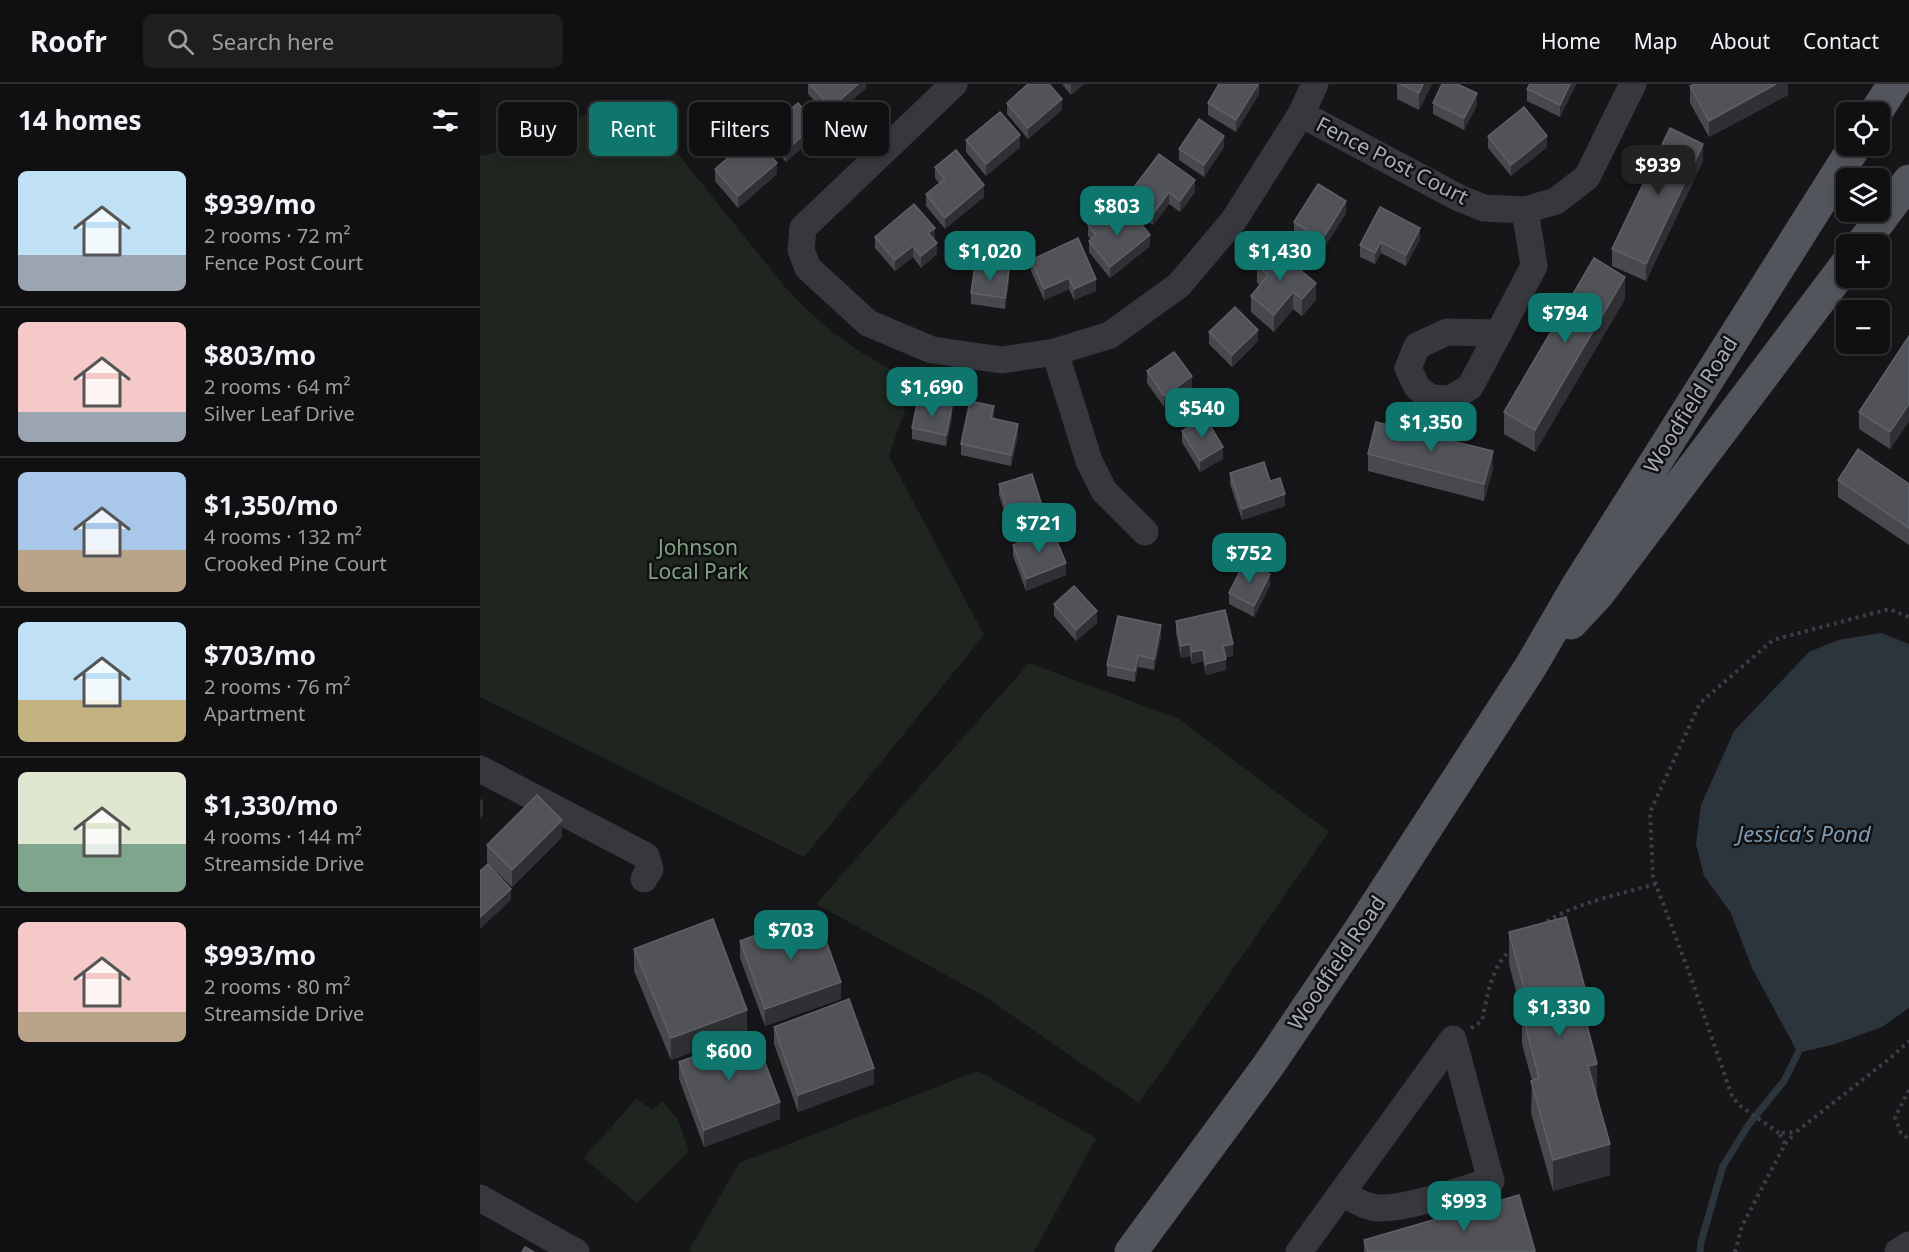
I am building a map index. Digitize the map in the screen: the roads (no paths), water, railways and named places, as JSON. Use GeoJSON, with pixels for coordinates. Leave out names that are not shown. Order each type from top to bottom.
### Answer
{"type":"FeatureCollection","features":[{"type":"Feature","properties":{"kind":"main road"},"geometry":{"type":"LineString","coordinates":[[1882,102],[1894,84]]}},
{"type":"Feature","properties":{"kind":"main road","name":"Woodfield Road"},"geometry":{"type":"LineString","coordinates":[[1131,1252],[1281,1046],[1360,930],[1530,666],[1578,585],[1849,156]]}},
{"type":"Feature","properties":{"kind":"main road"},"geometry":{"type":"LineString","coordinates":[[1869,234],[1909,181]]}},
{"type":"Feature","properties":{"kind":"main road","name":"Woodfield Road"},"geometry":{"type":"LineString","coordinates":[[1530,666],[1598,594],[1836,278]]}},
{"type":"Feature","properties":{"kind":"street"},"geometry":{"type":"LineString","coordinates":[[954,84],[803,228],[801,250],[808,268],[868,323],[932,350],[1002,360],[1055,352],[1110,335],[1179,285],[1234,220],[1301,114],[1315,84]]}},
{"type":"Feature","properties":{"kind":"street","name":"Fence Post Court"},"geometry":{"type":"LineString","coordinates":[[1301,114],[1459,198],[1484,208],[1525,210],[1556,201],[1587,177],[1633,84]]}},
{"type":"Feature","properties":{"kind":"street"},"geometry":{"type":"LineString","coordinates":[[1498,333],[1534,266],[1525,210]]}},
{"type":"Feature","properties":{"kind":"street"},"geometry":{"type":"LineString","coordinates":[[1055,352],[1089,461],[1104,491],[1145,532]]}},
{"type":"Feature","properties":{"kind":"street"},"geometry":{"type":"LineString","coordinates":[[480,769],[646,856],[650,869],[644,879]]}},
{"type":"Feature","properties":{"kind":"street"},"geometry":{"type":"LineString","coordinates":[[1299,1252],[1453,1039],[1491,1181],[1394,1208],[1371,1207],[1343,1192]]}},
{"type":"Feature","properties":{"kind":"street"},"geometry":{"type":"LineString","coordinates":[[480,1198],[576,1252]]}},
{"type":"Feature","properties":{"kind":"street"},"geometry":{"type":"LineString","coordinates":[[1898,1252],[1909,1245]]}},
{"type":"Feature","properties":{"kind":"water","name":"Jessica's Pond"},"geometry":{"type":"Polygon","coordinates":[[[1881,633],[1909,644],[1909,1008],[1882,1027],[1835,1044],[1798,1053],[1752,968],[1731,913],[1704,876],[1696,844],[1701,805],[1734,731],[1809,652],[1838,640],[1881,633]]]}},
{"type":"Feature","properties":{"kind":"waterway"},"geometry":{"type":"LineString","coordinates":[[1700,1252],[1723,1166],[1749,1124],[1784,1081],[1798,1053]]}},
{"type":"Feature","properties":{"kind":"park label","name":"Johnson Local Park"},"geometry":{"type":"Point","coordinates":[698,560]}}]}
